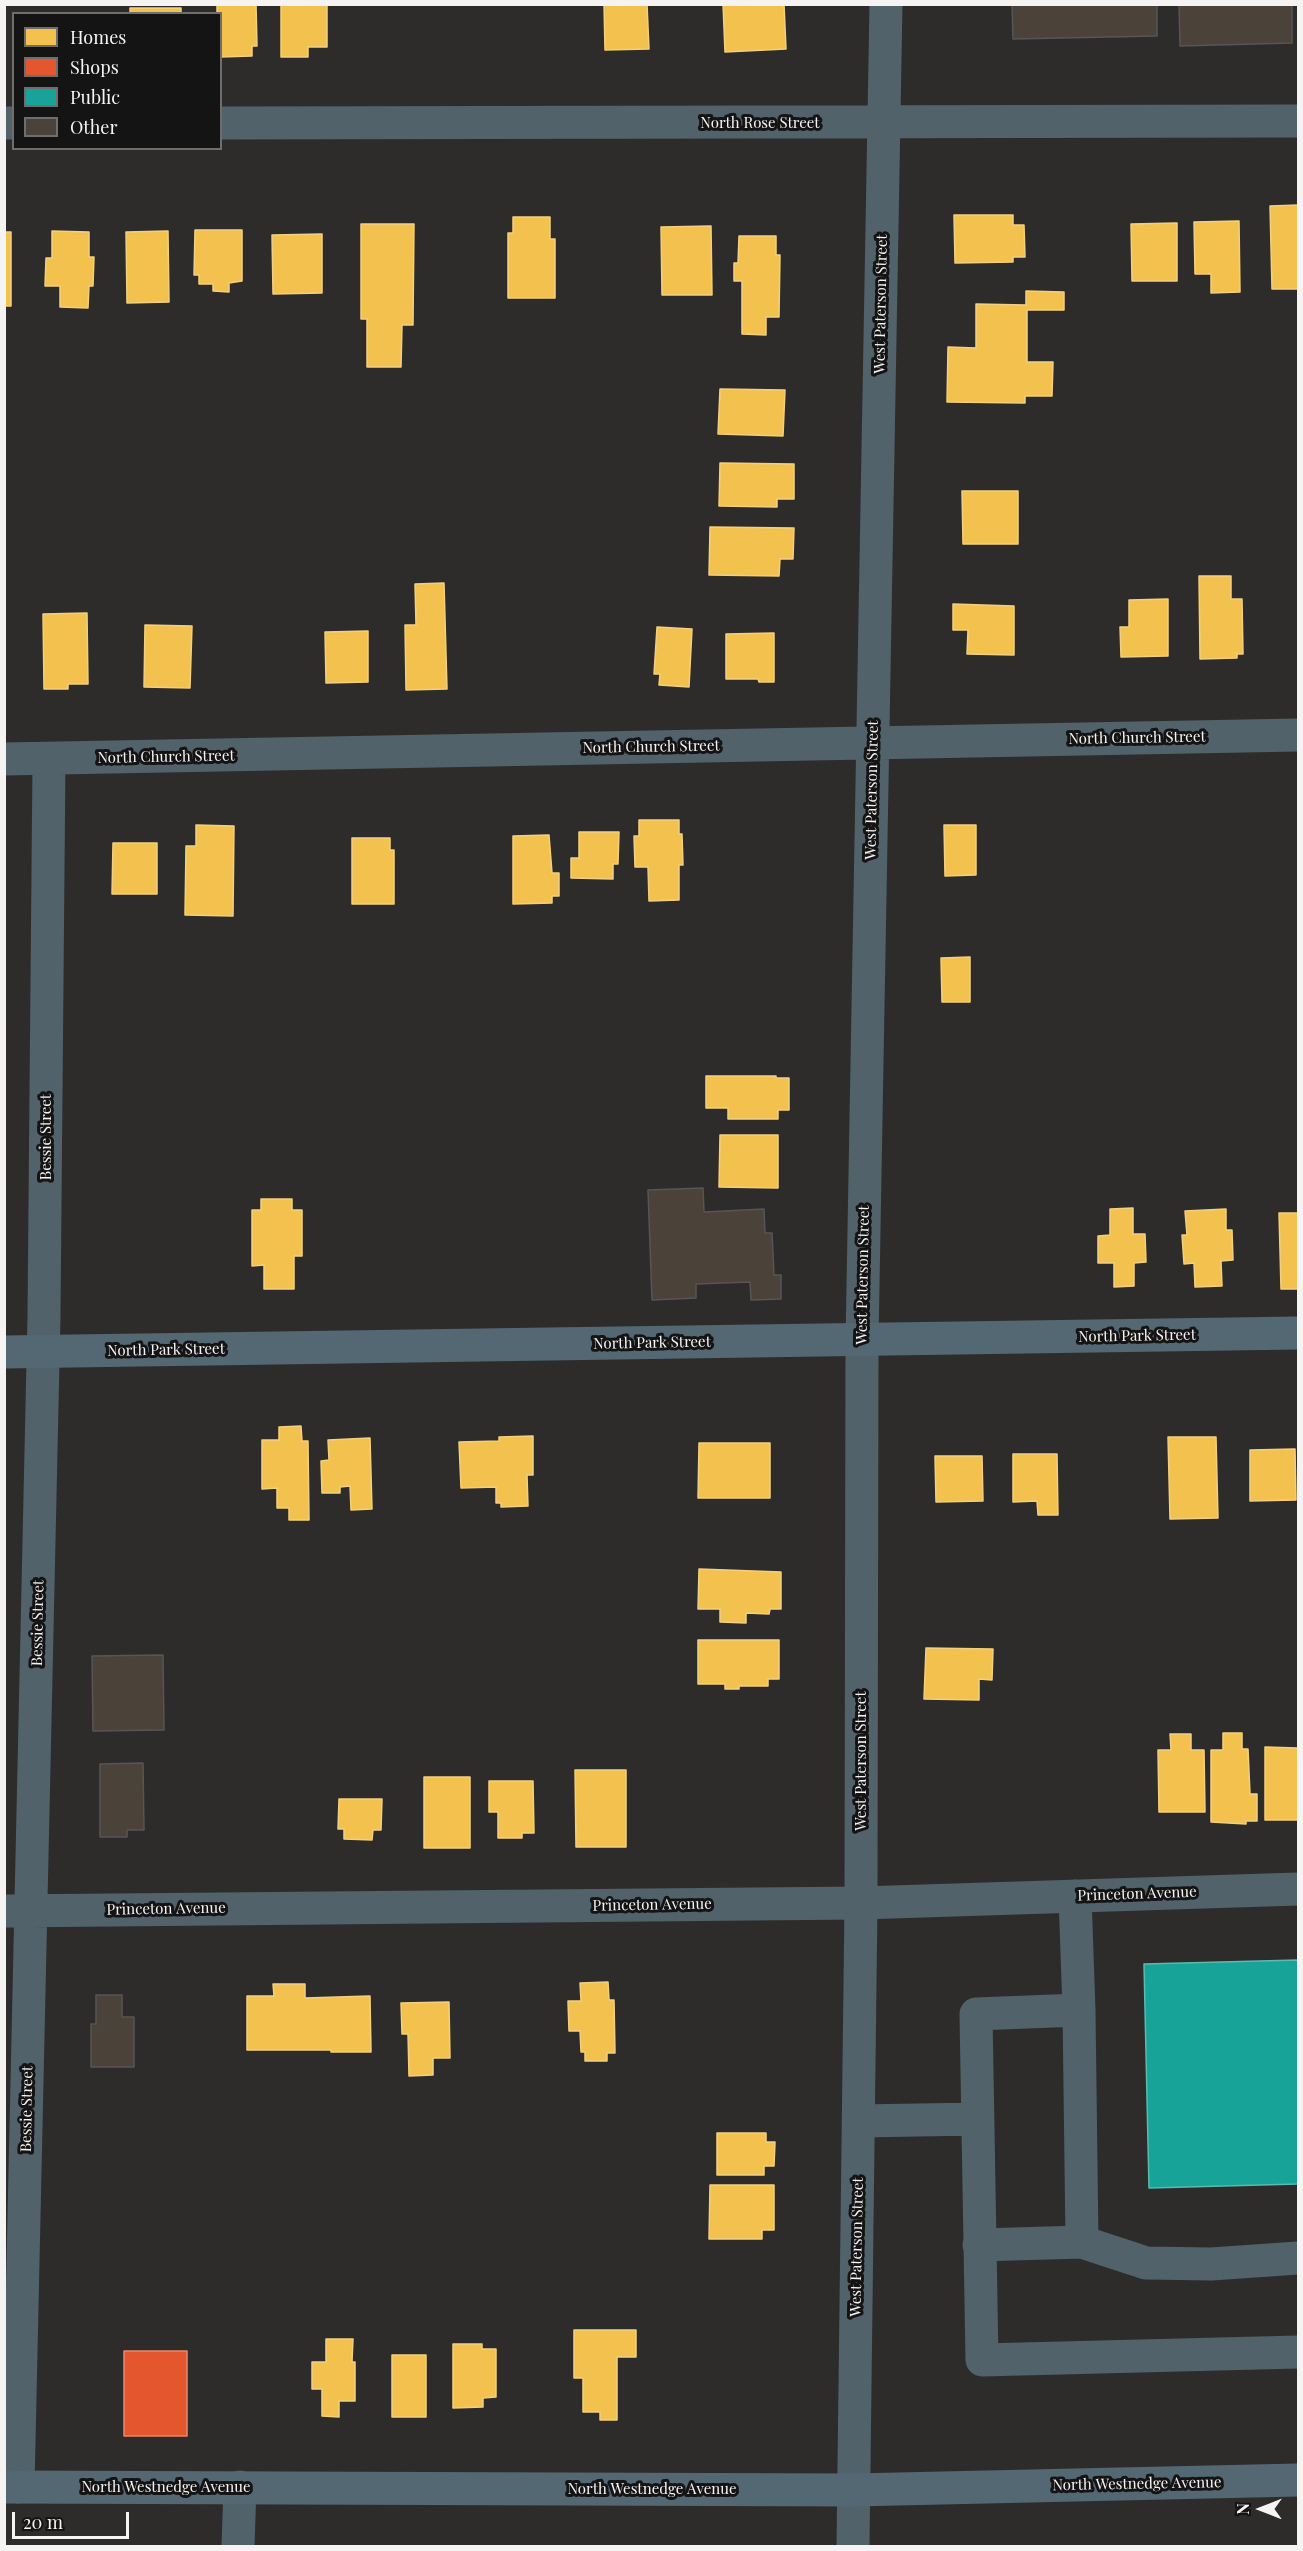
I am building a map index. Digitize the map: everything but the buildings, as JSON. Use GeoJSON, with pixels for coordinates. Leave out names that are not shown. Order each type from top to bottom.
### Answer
{"type":"FeatureCollection","features":[{"type":"Feature","properties":{"kind":"main road","name":"North Park Street"},"geometry":{"type":"LineString","coordinates":[[4,1352],[1299,1333]]}},
{"type":"Feature","properties":{"kind":"main road","name":"North Westnedge Avenue"},"geometry":{"type":"LineString","coordinates":[[11,2487],[854,2490],[1299,2480]]}},
{"type":"Feature","properties":{"kind":"street","name":"West Paterson Street"},"geometry":{"type":"LineString","coordinates":[[854,2547],[861,1903],[862,1341],[886,4]]}},
{"type":"Feature","properties":{"kind":"street","name":"North Rose Street"},"geometry":{"type":"LineString","coordinates":[[222,123],[885,123],[1299,120]]}},
{"type":"Feature","properties":{"kind":"street","name":"North Church Street"},"geometry":{"type":"LineString","coordinates":[[4,759],[1299,735]]}},
{"type":"Feature","properties":{"kind":"street","name":"Bessie Street"},"geometry":{"type":"LineString","coordinates":[[11,2487],[18,1910],[44,1352],[49,759]]}},
{"type":"Feature","properties":{"kind":"street","name":"Princeton Avenue"},"geometry":{"type":"LineString","coordinates":[[18,1910],[861,1903],[1299,1888]]}},
{"type":"Feature","properties":{"kind":"street"},"geometry":{"type":"LineString","coordinates":[[1075,1896],[1082,2242]]}},
{"type":"Feature","properties":{"kind":"street"},"geometry":{"type":"LineString","coordinates":[[1079,2010],[976,2014],[982,2361],[1299,2352]]}},
{"type":"Feature","properties":{"kind":"street"},"geometry":{"type":"LineString","coordinates":[[859,2121],[978,2120]]}},
{"type":"Feature","properties":{"kind":"street"},"geometry":{"type":"LineString","coordinates":[[980,2245],[1082,2242],[1146,2263],[1211,2264],[1299,2258]]}},
{"type":"Feature","properties":{"kind":"street"},"geometry":{"type":"LineString","coordinates":[[238,2547],[240,2487]]}}]}
